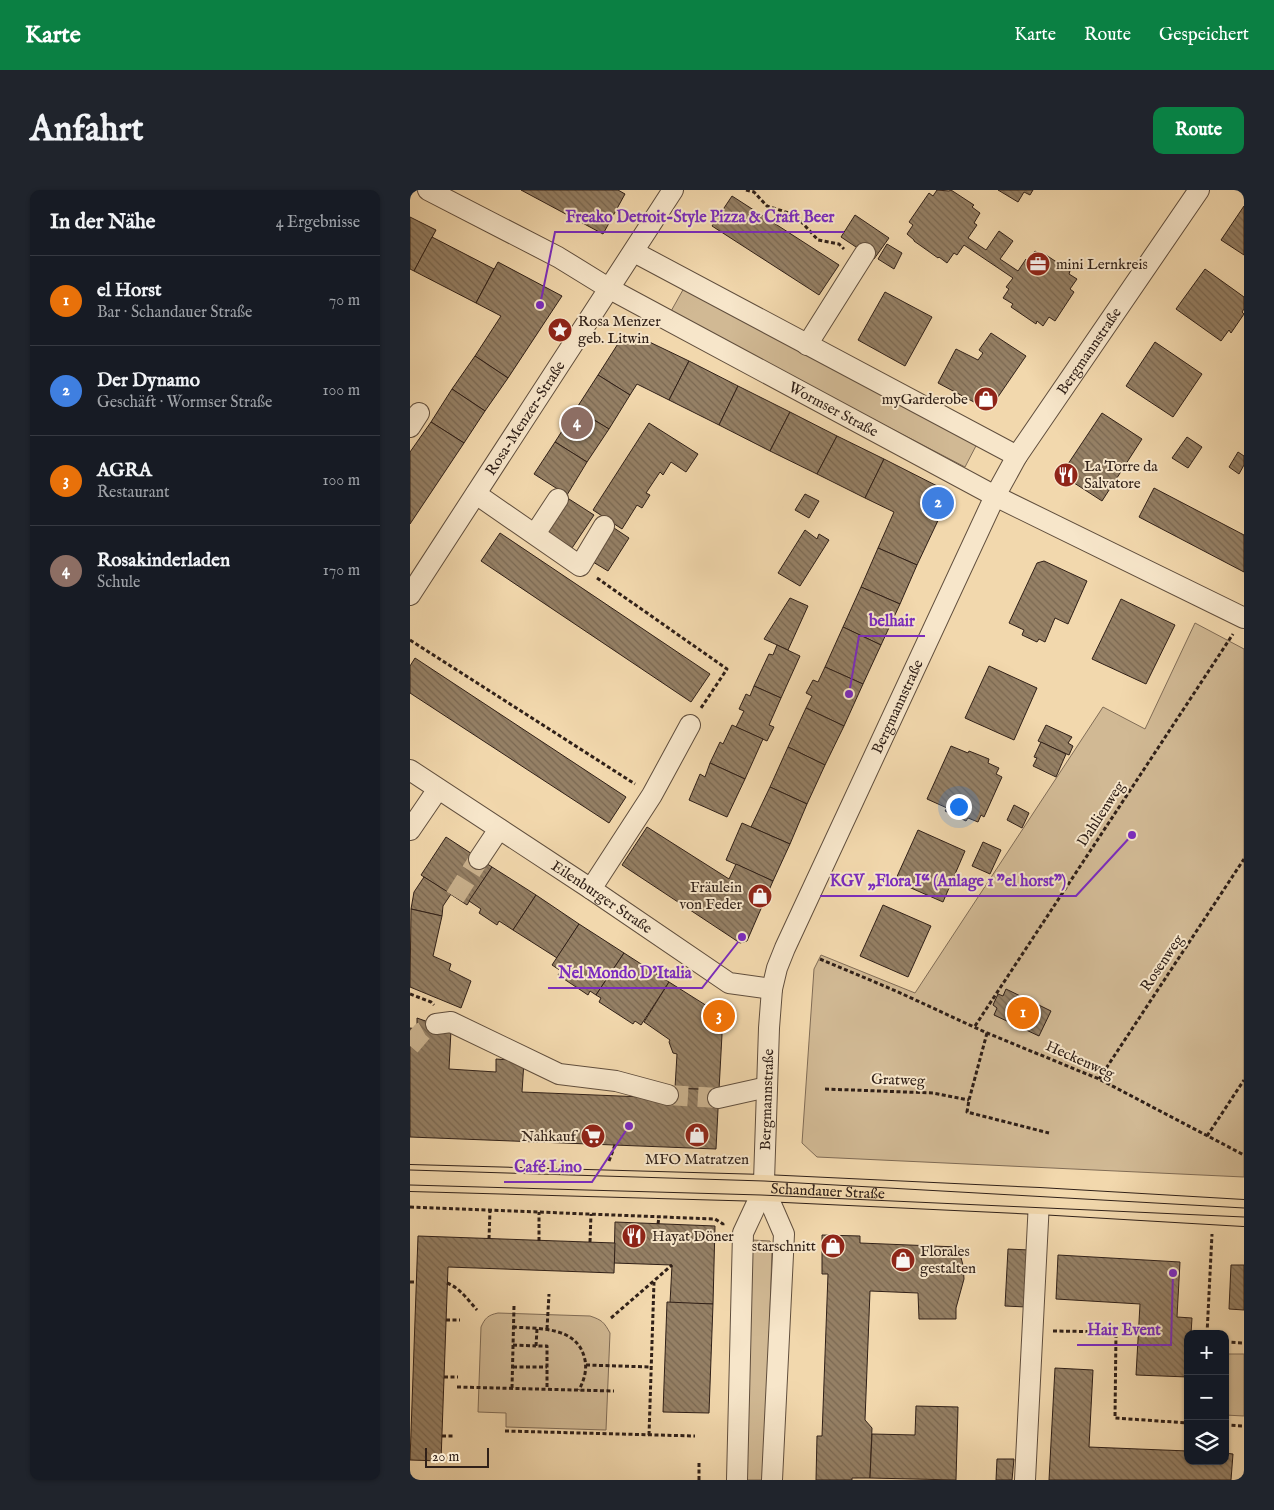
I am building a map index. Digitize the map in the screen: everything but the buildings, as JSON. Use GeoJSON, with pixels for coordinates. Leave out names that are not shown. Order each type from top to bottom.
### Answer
{"type":"FeatureCollection","features":[{"type":"Feature","properties":{"kind":"main road","name":"Schandauer Straße"},"geometry":{"type":"LineString","coordinates":[[410,1178],[764,1188],[1244,1213]]}},
{"type":"Feature","properties":{"kind":"street","name":"Wormser Straße"},"geometry":{"type":"LineString","coordinates":[[428,190],[558,257],[610,289],[995,496],[1244,618]]}},
{"type":"Feature","properties":{"kind":"street","name":"Rosa-Menzer-Straße"},"geometry":{"type":"LineString","coordinates":[[410,595],[673,190]]}},
{"type":"Feature","properties":{"kind":"street","name":"Bergmannstraße"},"geometry":{"type":"LineString","coordinates":[[737,1480],[743,1233],[764,1188],[769,1028],[772,989],[778,968],[995,496],[1017,456],[1199,190]]}},
{"type":"Feature","properties":{"kind":"street"},"geometry":{"type":"LineString","coordinates":[[634,252],[1017,456]]}},
{"type":"Feature","properties":{"kind":"street"},"geometry":{"type":"LineString","coordinates":[[807,344],[861,259]]}},
{"type":"Feature","properties":{"kind":"street"},"geometry":{"type":"LineString","coordinates":[[476,494],[580,566],[604,526]]}},
{"type":"Feature","properties":{"kind":"street"},"geometry":{"type":"LineString","coordinates":[[535,534],[558,499]]}},
{"type":"Feature","properties":{"kind":"street"},"geometry":{"type":"LineString","coordinates":[[591,889],[652,795],[690,725]]}},
{"type":"Feature","properties":{"kind":"street","name":"Eilenburger Straße"},"geometry":{"type":"LineString","coordinates":[[410,770],[591,889],[729,983],[772,989]]}},
{"type":"Feature","properties":{"kind":"street"},"geometry":{"type":"LineString","coordinates":[[410,830],[438,788]]}},
{"type":"Feature","properties":{"kind":"street"},"geometry":{"type":"LineString","coordinates":[[479,858],[499,829]]}},
{"type":"Feature","properties":{"kind":"street"},"geometry":{"type":"LineString","coordinates":[[436,1024],[451,1022],[558,1074],[616,1081],[668,1096]]}},
{"type":"Feature","properties":{"kind":"street"},"geometry":{"type":"LineString","coordinates":[[718,1098],[767,1087]]}},
{"type":"Feature","properties":{"kind":"street","name":"Bergmannstraße"},"geometry":{"type":"LineString","coordinates":[[764,1188],[784,1234],[772,1480]]}},
{"type":"Feature","properties":{"kind":"street"},"geometry":{"type":"LineString","coordinates":[[1025,1480],[1039,1201]]}},
{"type":"Feature","properties":{"kind":"path"},"geometry":{"type":"LineString","coordinates":[[746,190],[754,192],[767,206],[795,215],[818,240],[839,244],[861,259]]}},
{"type":"Feature","properties":{"kind":"path"},"geometry":{"type":"LineString","coordinates":[[580,566],[727,669],[690,725]]}},
{"type":"Feature","properties":{"kind":"path","name":"Dahlienweg"},"geometry":{"type":"LineString","coordinates":[[975,1026],[1230,639]]}},
{"type":"Feature","properties":{"kind":"path"},"geometry":{"type":"LineString","coordinates":[[410,640],[652,795]]}},
{"type":"Feature","properties":{"kind":"path","name":"Rosenweg"},"geometry":{"type":"LineString","coordinates":[[1099,1079],[1244,859]]}},
{"type":"Feature","properties":{"kind":"path","name":"Heckenweg"},"geometry":{"type":"LineString","coordinates":[[820,959],[1099,1079],[1244,1155]]}},
{"type":"Feature","properties":{"kind":"path"},"geometry":{"type":"LineString","coordinates":[[987,1032],[967,1112],[1049,1133]]}},
{"type":"Feature","properties":{"kind":"path"},"geometry":{"type":"LineString","coordinates":[[1207,1136],[1244,1080]]}},
{"type":"Feature","properties":{"kind":"path","name":"Gratweg"},"geometry":{"type":"LineString","coordinates":[[825,1089],[933,1093],[969,1100]]}},
{"type":"Feature","properties":{"kind":"path"},"geometry":{"type":"LineString","coordinates":[[410,1207],[715,1218],[723,1224],[723,1233],[743,1233]]}},
{"type":"Feature","properties":{"kind":"path"},"geometry":{"type":"LineString","coordinates":[[489,1239],[490,1210]]}},
{"type":"Feature","properties":{"kind":"path"},"geometry":{"type":"LineString","coordinates":[[1207,1330],[1213,1211]]}},
{"type":"Feature","properties":{"kind":"path"},"geometry":{"type":"LineString","coordinates":[[539,1241],[540,1212]]}},
{"type":"Feature","properties":{"kind":"path"},"geometry":{"type":"LineString","coordinates":[[590,1242],[591,1214]]}},
{"type":"Feature","properties":{"kind":"path"},"geometry":{"type":"LineString","coordinates":[[658,1224],[659,1217]]}},
{"type":"Feature","properties":{"kind":"path"},"geometry":{"type":"LineString","coordinates":[[611,1318],[672,1265]]}},
{"type":"Feature","properties":{"kind":"path"},"geometry":{"type":"LineString","coordinates":[[410,1282],[416,1282]]}},
{"type":"Feature","properties":{"kind":"path"},"geometry":{"type":"LineString","coordinates":[[649,1435],[654,1282]]}},
{"type":"Feature","properties":{"kind":"path"},"geometry":{"type":"LineString","coordinates":[[448,1283],[461,1292],[476,1310]]}},
{"type":"Feature","properties":{"kind":"path"},"geometry":{"type":"LineString","coordinates":[[548,1294],[548,1329]]}},
{"type":"Feature","properties":{"kind":"path"},"geometry":{"type":"LineString","coordinates":[[512,1388],[514,1306]]}},
{"type":"Feature","properties":{"kind":"path"},"geometry":{"type":"LineString","coordinates":[[446,1320],[460,1320]]}},
{"type":"Feature","properties":{"kind":"path"},"geometry":{"type":"LineString","coordinates":[[513,1327],[557,1331],[569,1336],[578,1344],[584,1354],[586,1365],[583,1382],[578,1390]]}},
{"type":"Feature","properties":{"kind":"path"},"geometry":{"type":"LineString","coordinates":[[536,1346],[537,1328]]}},
{"type":"Feature","properties":{"kind":"path"},"geometry":{"type":"LineString","coordinates":[[1033,1331],[1116,1332],[1115,1418],[1184,1423]]}},
{"type":"Feature","properties":{"kind":"path"},"geometry":{"type":"LineString","coordinates":[[1229,1342],[1244,1343]]}},
{"type":"Feature","properties":{"kind":"path"},"geometry":{"type":"LineString","coordinates":[[513,1345],[547,1346],[546,1389]]}},
{"type":"Feature","properties":{"kind":"path"},"geometry":{"type":"LineString","coordinates":[[586,1365],[651,1367]]}},
{"type":"Feature","properties":{"kind":"path"},"geometry":{"type":"LineString","coordinates":[[513,1367],[547,1367]]}},
{"type":"Feature","properties":{"kind":"path"},"geometry":{"type":"LineString","coordinates":[[444,1377],[458,1377]]}},
{"type":"Feature","properties":{"kind":"path"},"geometry":{"type":"LineString","coordinates":[[458,1386],[614,1392]]}},
{"type":"Feature","properties":{"kind":"path"},"geometry":{"type":"LineString","coordinates":[[1229,1425],[1244,1426]]}},
{"type":"Feature","properties":{"kind":"path"},"geometry":{"type":"LineString","coordinates":[[505,1431],[696,1436]]}},
{"type":"Feature","properties":{"kind":"path"},"geometry":{"type":"LineString","coordinates":[[442,1436],[455,1436]]}},
{"type":"Feature","properties":{"kind":"path"},"geometry":{"type":"LineString","coordinates":[[699,1463],[699,1480]]}},
{"type":"Feature","properties":{"kind":"shaded area"},"geometry":{"type":"Polygon","coordinates":[[[684,288],[978,442],[965,467],[670,313],[684,288]]]}},
{"type":"Feature","properties":{"kind":"shaded area"},"geometry":{"type":"Polygon","coordinates":[[[1195,623],[1244,649],[1244,1177],[817,1157],[802,1143],[814,969],[821,955],[915,993],[1103,707],[1145,729],[1195,623]]]}},
{"type":"Feature","properties":{"kind":"shaded area"},"geometry":{"type":"Polygon","coordinates":[[[752,1240],[770,1241],[772,1248],[765,1480],[743,1480],[752,1240]]]}},
{"type":"Feature","properties":{"kind":"shaded area"},"geometry":{"type":"Polygon","coordinates":[[[498,1313],[590,1316],[604,1324],[610,1333],[606,1430],[506,1427],[506,1413],[478,1412],[481,1327],[487,1317],[498,1313]]]}},
{"type":"Feature","properties":{"kind":"shaded area"},"geometry":{"type":"Polygon","coordinates":[[[1229,1354],[1244,1354],[1244,1416],[1229,1415],[1229,1354]]]}},
{"type":"Feature","properties":{"kind":"tunnel"},"geometry":{"type":"LineString","coordinates":[[455,897],[479,859]]}},
{"type":"Feature","properties":{"kind":"tunnel"},"geometry":{"type":"LineString","coordinates":[[410,1046],[422,1032],[436,1024]]}},
{"type":"Feature","properties":{"kind":"tunnel"},"geometry":{"type":"LineString","coordinates":[[668,1095],[718,1098]]}},
{"type":"Feature","properties":{"kind":"tram line"},"geometry":{"type":"LineString","coordinates":[[410,1170],[764,1181],[1244,1208]]}},
{"type":"Feature","properties":{"kind":"tram line"},"geometry":{"type":"LineString","coordinates":[[410,1185],[761,1195],[1244,1217]]}},
{"type":"Feature","properties":{"kind":"place","name":"mini Lernkreis"},"geometry":{"type":"Point","coordinates":[1038,264]}},
{"type":"Feature","properties":{"kind":"place","name":"Freako Detroit-Style Pizza & Craft Beer"},"geometry":{"type":"Point","coordinates":[540,305]}},
{"type":"Feature","properties":{"kind":"place","name":"Rosa Menzer geb. Litwin"},"geometry":{"type":"Point","coordinates":[560,330]}},
{"type":"Feature","properties":{"kind":"place","name":"myGarderobe"},"geometry":{"type":"Point","coordinates":[986,399]}},
{"type":"Feature","properties":{"kind":"place","name":"Rosakinderladen"},"geometry":{"type":"Point","coordinates":[577,423]}},
{"type":"Feature","properties":{"kind":"place","name":"La Torre da Salvatore"},"geometry":{"type":"Point","coordinates":[1066,475]}},
{"type":"Feature","properties":{"kind":"place","name":"Der Dynamo"},"geometry":{"type":"Point","coordinates":[938,503]}},
{"type":"Feature","properties":{"kind":"place","name":"belhair"},"geometry":{"type":"Point","coordinates":[849,694]}},
{"type":"Feature","properties":{"kind":"place","name":"KGV „Flora I“ (Anlage 1 \"el horst\")"},"geometry":{"type":"Point","coordinates":[1132,835]}},
{"type":"Feature","properties":{"kind":"place","name":"Fräulein von Feder"},"geometry":{"type":"Point","coordinates":[760,896]}},
{"type":"Feature","properties":{"kind":"place","name":"Nel Mondo D’Italia"},"geometry":{"type":"Point","coordinates":[742,937]}},
{"type":"Feature","properties":{"kind":"place","name":"el Horst"},"geometry":{"type":"Point","coordinates":[1023,1013]}},
{"type":"Feature","properties":{"kind":"place","name":"AGRA"},"geometry":{"type":"Point","coordinates":[719,1016]}},
{"type":"Feature","properties":{"kind":"place","name":"Café Lino"},"geometry":{"type":"Point","coordinates":[629,1126]}},
{"type":"Feature","properties":{"kind":"place","name":"MFO Matratzen"},"geometry":{"type":"Point","coordinates":[697,1135]}},
{"type":"Feature","properties":{"kind":"place","name":"Nahkauf"},"geometry":{"type":"Point","coordinates":[593,1136]}},
{"type":"Feature","properties":{"kind":"place","name":"Hayat Döner"},"geometry":{"type":"Point","coordinates":[634,1236]}},
{"type":"Feature","properties":{"kind":"place","name":"starschnitt"},"geometry":{"type":"Point","coordinates":[833,1246]}},
{"type":"Feature","properties":{"kind":"place","name":"Florales gestalten"},"geometry":{"type":"Point","coordinates":[903,1260]}},
{"type":"Feature","properties":{"kind":"place","name":"Hair Event"},"geometry":{"type":"Point","coordinates":[1173,1273]}}]}
